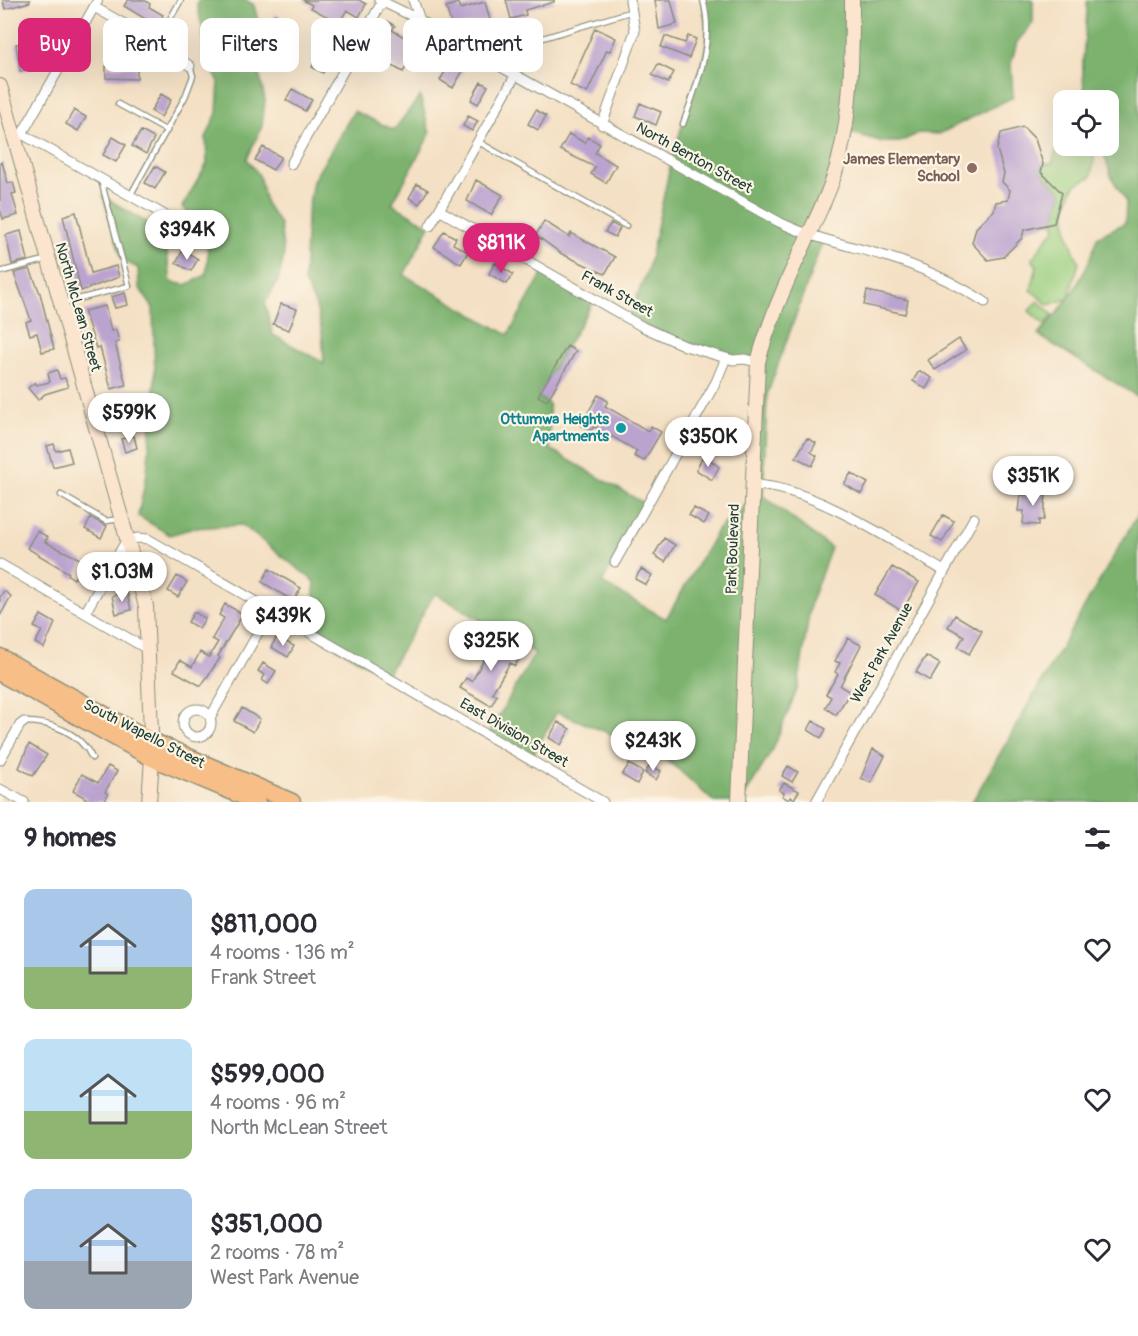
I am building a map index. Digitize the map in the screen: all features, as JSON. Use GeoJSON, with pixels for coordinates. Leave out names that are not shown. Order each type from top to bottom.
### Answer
{"type":"FeatureCollection","features":[{"type":"Feature","properties":{"kind":"highway","name":"South Wapello Street"},"geometry":{"type":"LineString","coordinates":[[0,657],[152,750],[292,802]]}},
{"type":"Feature","properties":{"kind":"highway"},"geometry":{"type":"LineString","coordinates":[[0,673],[257,802]]}},
{"type":"Feature","properties":{"kind":"main road","name":"Park Boulevard"},"geometry":{"type":"LineString","coordinates":[[740,802],[758,362],[767,330],[839,161],[848,114],[852,63],[852,0]]}},
{"type":"Feature","properties":{"kind":"main road","name":"North McLean Street"},"geometry":{"type":"LineString","coordinates":[[0,86],[146,606],[152,750],[149,802]]}},
{"type":"Feature","properties":{"kind":"street"},"geometry":{"type":"LineString","coordinates":[[413,0],[419,18]]}},
{"type":"Feature","properties":{"kind":"street"},"geometry":{"type":"LineString","coordinates":[[602,124],[635,31],[630,0]]}},
{"type":"Feature","properties":{"kind":"street"},"geometry":{"type":"LineString","coordinates":[[291,164],[380,1]]}},
{"type":"Feature","properties":{"kind":"street","name":"North Benton Street"},"geometry":{"type":"LineString","coordinates":[[380,1],[416,18]]}},
{"type":"Feature","properties":{"kind":"street"},"geometry":{"type":"LineString","coordinates":[[118,18],[96,3],[12,131],[182,225]]}},
{"type":"Feature","properties":{"kind":"street","name":"North Benton Street"},"geometry":{"type":"LineString","coordinates":[[508,72],[808,236],[919,268],[957,284],[985,302]]}},
{"type":"Feature","properties":{"kind":"street"},"geometry":{"type":"LineString","coordinates":[[430,226],[515,76]]}},
{"type":"Feature","properties":{"kind":"street","name":"Frank Street"},"geometry":{"type":"LineString","coordinates":[[439,210],[643,327],[685,346],[726,358],[758,362]]}},
{"type":"Feature","properties":{"kind":"street"},"geometry":{"type":"LineString","coordinates":[[615,562],[716,382],[726,358]]}},
{"type":"Feature","properties":{"kind":"street"},"geometry":{"type":"LineString","coordinates":[[753,485],[786,490],[807,498],[944,572]]}},
{"type":"Feature","properties":{"kind":"street","name":"West Park Avenue"},"geometry":{"type":"LineString","coordinates":[[816,802],[974,518]]}},
{"type":"Feature","properties":{"kind":"street","name":"East Division Street"},"geometry":{"type":"LineString","coordinates":[[126,541],[137,538],[148,539],[603,802]]}},
{"type":"Feature","properties":{"kind":"street"},"geometry":{"type":"LineString","coordinates":[[85,613],[126,541]]}},
{"type":"Feature","properties":{"kind":"street"},"geometry":{"type":"LineString","coordinates":[[0,564],[147,650]]}},
{"type":"Feature","properties":{"kind":"street"},"geometry":{"type":"LineString","coordinates":[[211,716],[271,610]]}},
{"type":"Feature","properties":{"kind":"street"},"geometry":{"type":"LineString","coordinates":[[0,760],[24,722]]}},
{"type":"Feature","properties":{"kind":"street"},"geometry":{"type":"LineString","coordinates":[[0,789],[24,802]]}},
{"type":"Feature","properties":{"kind":"lane"},"geometry":{"type":"LineString","coordinates":[[171,18],[181,0]]}},
{"type":"Feature","properties":{"kind":"lane"},"geometry":{"type":"LineString","coordinates":[[683,124],[708,41],[708,23],[703,0]]}},
{"type":"Feature","properties":{"kind":"lane"},"geometry":{"type":"LineString","coordinates":[[543,39],[633,12]]}},
{"type":"Feature","properties":{"kind":"lane"},"geometry":{"type":"LineString","coordinates":[[130,196],[185,97],[193,76],[190,66]]}},
{"type":"Feature","properties":{"kind":"lane"},"geometry":{"type":"LineString","coordinates":[[118,104],[167,132]]}},
{"type":"Feature","properties":{"kind":"lane"},"geometry":{"type":"LineString","coordinates":[[477,141],[626,226]]}},
{"type":"Feature","properties":{"kind":"lane"},"geometry":{"type":"LineString","coordinates":[[61,304],[129,286],[101,180]]}},
{"type":"Feature","properties":{"kind":"lane"},"geometry":{"type":"LineString","coordinates":[[0,272],[48,259]]}},
{"type":"Feature","properties":{"kind":"lane"},"geometry":{"type":"LineString","coordinates":[[61,495],[106,521],[120,519]]}},
{"type":"Feature","properties":{"kind":"lane"},"geometry":{"type":"LineString","coordinates":[[24,722],[53,725],[69,733],[92,758]]}},
{"type":"Feature","properties":{"kind":"green space"},"geometry":{"type":"Polygon","coordinates":[[[198,0],[246,0],[254,5],[257,18],[200,18],[198,0]]]}},
{"type":"Feature","properties":{"kind":"green space"},"geometry":{"type":"Polygon","coordinates":[[[703,0],[1033,0],[1033,23],[1017,42],[1011,64],[1013,97],[939,134],[919,133],[900,142],[883,142],[845,131],[808,236],[823,240],[767,395],[763,496],[831,548],[811,601],[798,687],[773,749],[741,802],[714,802],[676,767],[647,749],[557,712],[530,760],[488,735],[535,653],[435,593],[386,676],[310,632],[315,582],[242,525],[193,528],[170,535],[138,516],[147,473],[155,378],[153,308],[139,287],[138,268],[122,260],[103,196],[164,233],[171,282],[186,285],[206,275],[208,254],[205,237],[197,222],[182,207],[207,164],[206,138],[217,113],[219,81],[213,72],[259,72],[265,100],[262,126],[247,159],[259,175],[266,204],[280,224],[284,256],[278,281],[265,304],[273,335],[324,363],[322,332],[316,306],[304,282],[307,215],[313,181],[354,111],[394,130],[420,96],[430,134],[392,204],[430,226],[404,275],[508,335],[544,271],[594,300],[538,396],[549,404],[550,449],[647,505],[602,583],[666,619],[718,529],[752,500],[758,362],[733,360],[628,319],[648,269],[671,162],[708,41],[703,0]]]}},
{"type":"Feature","properties":{"kind":"green space"},"geometry":{"type":"Polygon","coordinates":[[[1087,0],[1138,0],[1138,397],[1038,335],[1074,290],[1088,264],[1097,237],[1125,223],[1126,202],[1112,178],[1104,156],[1119,156],[1119,90],[1084,90],[1083,63],[1087,0]]]}},
{"type":"Feature","properties":{"kind":"green space"},"geometry":{"type":"Polygon","coordinates":[[[1054,156],[1094,156],[1091,177],[1076,184],[1067,204],[1066,224],[1079,263],[1068,299],[1048,305],[1031,290],[1037,266],[1032,259],[1053,233],[1062,193],[1041,172],[1043,164],[1052,164],[1054,156]]]}},
{"type":"Feature","properties":{"kind":"green space"},"geometry":{"type":"Polygon","coordinates":[[[1038,301],[1053,315],[1045,325],[1029,311],[1038,301]]]}},
{"type":"Feature","properties":{"kind":"green space"},"geometry":{"type":"Polygon","coordinates":[[[1138,514],[1138,802],[972,802],[1138,514]]]}},
{"type":"Feature","properties":{"kind":"building"},"geometry":{"type":"Polygon","coordinates":[[[3,0],[30,0],[30,2],[5,9],[3,0]]]}},
{"type":"Feature","properties":{"kind":"building"},"geometry":{"type":"Polygon","coordinates":[[[128,0],[144,0],[150,4],[149,7],[163,15],[161,18],[144,18],[124,6],[128,0]]]}},
{"type":"Feature","properties":{"kind":"building"},"geometry":{"type":"Polygon","coordinates":[[[303,0],[359,0],[366,4],[359,17],[347,10],[342,18],[330,18],[311,8],[312,5],[303,0]]]}},
{"type":"Feature","properties":{"kind":"building"},"geometry":{"type":"Polygon","coordinates":[[[506,0],[554,0],[554,2],[525,10],[526,15],[511,18],[506,0]]]}},
{"type":"Feature","properties":{"kind":"building"},"geometry":{"type":"Polygon","coordinates":[[[655,0],[671,0],[677,24],[659,29],[655,0]]]}},
{"type":"Feature","properties":{"kind":"building"},"geometry":{"type":"Polygon","coordinates":[[[485,2],[489,18],[449,18],[446,7],[458,3],[460,9],[485,2]]]}},
{"type":"Feature","properties":{"kind":"building"},"geometry":{"type":"Polygon","coordinates":[[[391,24],[395,26],[392,30],[403,36],[403,72],[391,65],[391,24]]]}},
{"type":"Feature","properties":{"kind":"building"},"geometry":{"type":"Polygon","coordinates":[[[595,28],[616,38],[610,51],[607,50],[587,93],[570,85],[595,28]]]}},
{"type":"Feature","properties":{"kind":"building"},"geometry":{"type":"Polygon","coordinates":[[[665,36],[685,43],[688,36],[696,39],[689,58],[661,47],[665,36]]]}},
{"type":"Feature","properties":{"kind":"building"},"geometry":{"type":"Polygon","coordinates":[[[658,64],[674,72],[668,83],[652,75],[658,64]]]}},
{"type":"Feature","properties":{"kind":"building"},"geometry":{"type":"Polygon","coordinates":[[[106,72],[137,72],[137,79],[106,78],[106,72]]]}},
{"type":"Feature","properties":{"kind":"building"},"geometry":{"type":"Polygon","coordinates":[[[445,72],[462,72],[453,88],[440,80],[445,72]]]}},
{"type":"Feature","properties":{"kind":"building"},"geometry":{"type":"Polygon","coordinates":[[[481,82],[488,86],[478,104],[471,100],[481,82]]]}},
{"type":"Feature","properties":{"kind":"building"},"geometry":{"type":"Polygon","coordinates":[[[292,89],[312,100],[305,111],[286,100],[292,89]]]}},
{"type":"Feature","properties":{"kind":"building"},"geometry":{"type":"Polygon","coordinates":[[[161,94],[171,100],[161,117],[151,111],[161,94]]]}},
{"type":"Feature","properties":{"kind":"building"},"geometry":{"type":"Polygon","coordinates":[[[640,103],[661,112],[656,125],[635,116],[640,103]]]}},
{"type":"Feature","properties":{"kind":"building"},"geometry":{"type":"Polygon","coordinates":[[[74,110],[86,117],[78,131],[66,124],[74,110]]]}},
{"type":"Feature","properties":{"kind":"building"},"geometry":{"type":"Polygon","coordinates":[[[536,110],[546,116],[538,130],[528,124],[536,110]]]}},
{"type":"Feature","properties":{"kind":"building"},"geometry":{"type":"Polygon","coordinates":[[[468,116],[478,121],[472,131],[463,126],[468,116]]]}},
{"type":"Feature","properties":{"kind":"building"},"geometry":{"type":"Polygon","coordinates":[[[1023,127],[1035,139],[1043,164],[1041,172],[1062,193],[1054,223],[1024,230],[1022,238],[1003,257],[988,260],[972,243],[976,228],[994,210],[996,202],[1008,200],[1010,190],[1002,182],[1004,174],[997,149],[1001,133],[1023,127]]]}},
{"type":"Feature","properties":{"kind":"building"},"geometry":{"type":"Polygon","coordinates":[[[141,131],[154,138],[146,154],[132,146],[141,131]]]}},
{"type":"Feature","properties":{"kind":"building"},"geometry":{"type":"Polygon","coordinates":[[[569,134],[585,143],[588,137],[600,144],[595,153],[616,165],[606,183],[591,174],[595,167],[560,150],[569,134]]]}},
{"type":"Feature","properties":{"kind":"building"},"geometry":{"type":"Polygon","coordinates":[[[113,137],[126,145],[116,162],[103,155],[113,137]]]}},
{"type":"Feature","properties":{"kind":"building"},"geometry":{"type":"Polygon","coordinates":[[[263,147],[281,157],[273,170],[255,160],[263,147]]]}},
{"type":"Feature","properties":{"kind":"building"},"geometry":{"type":"Polygon","coordinates":[[[2,162],[8,183],[13,182],[16,193],[12,194],[18,215],[3,219],[0,209],[0,163],[2,162]]]}},
{"type":"Feature","properties":{"kind":"building"},"geometry":{"type":"Polygon","coordinates":[[[155,166],[165,172],[155,189],[145,183],[155,166]]]}},
{"type":"Feature","properties":{"kind":"building"},"geometry":{"type":"Polygon","coordinates":[[[476,180],[503,195],[491,215],[467,201],[476,180]]]}},
{"type":"Feature","properties":{"kind":"building"},"geometry":{"type":"Polygon","coordinates":[[[417,184],[428,190],[419,204],[409,198],[417,184]]]}},
{"type":"Feature","properties":{"kind":"building"},"geometry":{"type":"Polygon","coordinates":[[[76,212],[91,273],[116,266],[119,277],[81,291],[63,216],[76,212]]]}},
{"type":"Feature","properties":{"kind":"building"},"geometry":{"type":"Polygon","coordinates":[[[544,221],[569,237],[571,233],[615,257],[605,274],[562,254],[536,235],[544,221]]]}},
{"type":"Feature","properties":{"kind":"building"},"geometry":{"type":"Polygon","coordinates":[[[611,223],[620,228],[615,237],[605,232],[611,223]]]}},
{"type":"Feature","properties":{"kind":"building"},"geometry":{"type":"Polygon","coordinates":[[[21,231],[28,260],[12,264],[6,235],[21,231]]]}},
{"type":"Feature","properties":{"kind":"building"},"geometry":{"type":"Polygon","coordinates":[[[444,231],[456,238],[453,244],[468,252],[461,264],[434,247],[444,231]]]}},
{"type":"Feature","properties":{"kind":"building"},"geometry":{"type":"Polygon","coordinates":[[[183,250],[198,259],[191,271],[176,263],[183,250]]]}},
{"type":"Feature","properties":{"kind":"building"},"geometry":{"type":"Polygon","coordinates":[[[495,263],[513,274],[507,284],[489,274],[495,263]]]}},
{"type":"Feature","properties":{"kind":"building"},"geometry":{"type":"Polygon","coordinates":[[[30,269],[40,293],[54,349],[42,352],[37,333],[30,335],[26,322],[31,320],[14,273],[30,269]]]}},
{"type":"Feature","properties":{"kind":"building"},"geometry":{"type":"Polygon","coordinates":[[[867,291],[908,300],[905,314],[864,305],[867,291]]]}},
{"type":"Feature","properties":{"kind":"building"},"geometry":{"type":"Polygon","coordinates":[[[125,293],[128,305],[115,308],[111,297],[125,293]]]}},
{"type":"Feature","properties":{"kind":"building"},"geometry":{"type":"Polygon","coordinates":[[[281,304],[297,309],[289,330],[273,324],[281,304]]]}},
{"type":"Feature","properties":{"kind":"building"},"geometry":{"type":"Polygon","coordinates":[[[105,306],[111,331],[116,330],[119,342],[115,343],[126,385],[111,389],[100,347],[96,348],[84,311],[105,306]]]}},
{"type":"Feature","properties":{"kind":"building"},"geometry":{"type":"Polygon","coordinates":[[[959,339],[966,350],[935,370],[928,360],[959,339]]]}},
{"type":"Feature","properties":{"kind":"building"},"geometry":{"type":"Polygon","coordinates":[[[567,346],[576,351],[547,401],[538,396],[567,346]]]}},
{"type":"Feature","properties":{"kind":"building"},"geometry":{"type":"Polygon","coordinates":[[[57,370],[60,379],[65,378],[68,387],[45,394],[38,400],[28,388],[35,382],[37,385],[50,382],[48,373],[57,370]]]}},
{"type":"Feature","properties":{"kind":"building"},"geometry":{"type":"Polygon","coordinates":[[[919,371],[932,378],[926,389],[913,381],[919,371]]]}},
{"type":"Feature","properties":{"kind":"building","name":"Ottumwa Heights Apartments"},"geometry":{"type":"Polygon","coordinates":[[[598,395],[608,401],[605,406],[648,431],[651,426],[661,432],[644,461],[634,456],[637,451],[594,426],[591,431],[581,425],[598,395]]]}},
{"type":"Feature","properties":{"kind":"building"},"geometry":{"type":"Polygon","coordinates":[[[130,404],[134,419],[119,423],[115,408],[130,404]]]}},
{"type":"Feature","properties":{"kind":"building"},"geometry":{"type":"Polygon","coordinates":[[[134,436],[137,448],[125,452],[121,439],[134,436]]]}},
{"type":"Feature","properties":{"kind":"building"},"geometry":{"type":"Polygon","coordinates":[[[807,438],[816,443],[811,452],[817,456],[812,466],[796,457],[807,438]]]}},
{"type":"Feature","properties":{"kind":"building"},"geometry":{"type":"Polygon","coordinates":[[[54,444],[56,451],[68,448],[72,462],[53,467],[47,446],[54,444]]]}},
{"type":"Feature","properties":{"kind":"building"},"geometry":{"type":"Polygon","coordinates":[[[704,455],[719,467],[712,480],[696,470],[704,455]]]}},
{"type":"Feature","properties":{"kind":"building"},"geometry":{"type":"Polygon","coordinates":[[[851,473],[868,483],[861,494],[844,484],[851,473]]]}},
{"type":"Feature","properties":{"kind":"building"},"geometry":{"type":"Polygon","coordinates":[[[1025,491],[1046,492],[1044,520],[1039,520],[1039,525],[1023,524],[1024,511],[1018,511],[1020,495],[1025,495],[1025,491]]]}},
{"type":"Feature","properties":{"kind":"building"},"geometry":{"type":"Polygon","coordinates":[[[694,508],[709,516],[704,524],[689,515],[694,508]]]}},
{"type":"Feature","properties":{"kind":"building"},"geometry":{"type":"Polygon","coordinates":[[[943,515],[954,521],[942,542],[931,536],[943,515]]]}},
{"type":"Feature","properties":{"kind":"building"},"geometry":{"type":"Polygon","coordinates":[[[91,518],[107,526],[101,538],[85,529],[91,518]]]}},
{"type":"Feature","properties":{"kind":"building"},"geometry":{"type":"Polygon","coordinates":[[[37,531],[48,537],[45,542],[84,561],[74,579],[68,575],[69,573],[27,548],[37,531]]]}},
{"type":"Feature","properties":{"kind":"building"},"geometry":{"type":"Polygon","coordinates":[[[664,538],[675,545],[665,562],[654,555],[664,538]]]}},
{"type":"Feature","properties":{"kind":"building"},"geometry":{"type":"Polygon","coordinates":[[[892,567],[919,582],[902,611],[875,595],[892,567]]]}},
{"type":"Feature","properties":{"kind":"building"},"geometry":{"type":"Polygon","coordinates":[[[269,569],[301,588],[293,601],[262,582],[269,569]]]}},
{"type":"Feature","properties":{"kind":"building"},"geometry":{"type":"Polygon","coordinates":[[[641,569],[652,575],[646,585],[635,579],[641,569]]]}},
{"type":"Feature","properties":{"kind":"building"},"geometry":{"type":"Polygon","coordinates":[[[177,576],[187,582],[178,597],[168,591],[177,576]]]}},
{"type":"Feature","properties":{"kind":"building"},"geometry":{"type":"Polygon","coordinates":[[[4,591],[11,596],[0,616],[0,597],[4,591]]]}},
{"type":"Feature","properties":{"kind":"building"},"geometry":{"type":"Polygon","coordinates":[[[127,592],[131,610],[116,614],[112,596],[127,592]]]}},
{"type":"Feature","properties":{"kind":"building"},"geometry":{"type":"Polygon","coordinates":[[[225,604],[243,614],[218,656],[220,658],[201,686],[174,671],[180,660],[192,667],[200,652],[209,657],[218,642],[212,639],[224,618],[219,615],[225,604]]]}},
{"type":"Feature","properties":{"kind":"building"},"geometry":{"type":"Polygon","coordinates":[[[194,612],[205,618],[199,629],[188,622],[194,612]]]}},
{"type":"Feature","properties":{"kind":"building"},"geometry":{"type":"Polygon","coordinates":[[[41,615],[55,623],[44,648],[35,643],[42,631],[34,627],[41,615]]]}},
{"type":"Feature","properties":{"kind":"building"},"geometry":{"type":"Polygon","coordinates":[[[955,615],[982,631],[969,654],[958,647],[964,636],[948,627],[955,615]]]}},
{"type":"Feature","properties":{"kind":"building"},"geometry":{"type":"Polygon","coordinates":[[[277,637],[294,646],[288,657],[271,647],[277,637]]]}},
{"type":"Feature","properties":{"kind":"building"},"geometry":{"type":"Polygon","coordinates":[[[490,638],[521,655],[515,666],[510,663],[492,693],[497,695],[491,706],[460,688],[466,678],[472,681],[489,651],[484,648],[490,638]]]}},
{"type":"Feature","properties":{"kind":"building"},"geometry":{"type":"Polygon","coordinates":[[[848,638],[861,645],[840,686],[850,692],[836,715],[825,708],[831,697],[826,694],[838,674],[835,672],[840,663],[835,661],[848,638]]]}},
{"type":"Feature","properties":{"kind":"building"},"geometry":{"type":"Polygon","coordinates":[[[926,656],[940,664],[930,681],[916,672],[926,656]]]}},
{"type":"Feature","properties":{"kind":"building"},"geometry":{"type":"Polygon","coordinates":[[[263,663],[276,671],[268,684],[262,680],[265,675],[258,671],[263,663]]]}},
{"type":"Feature","properties":{"kind":"building"},"geometry":{"type":"Polygon","coordinates":[[[242,708],[260,719],[253,732],[234,721],[242,708]]]}},
{"type":"Feature","properties":{"kind":"building"},"geometry":{"type":"Polygon","coordinates":[[[813,721],[826,729],[821,738],[808,730],[813,721]]]}},
{"type":"Feature","properties":{"kind":"building"},"geometry":{"type":"Polygon","coordinates":[[[558,722],[570,729],[561,745],[549,738],[558,722]]]}},
{"type":"Feature","properties":{"kind":"building"},"geometry":{"type":"Polygon","coordinates":[[[29,744],[47,755],[33,776],[19,768],[29,744]]]}},
{"type":"Feature","properties":{"kind":"building"},"geometry":{"type":"Polygon","coordinates":[[[873,749],[885,756],[871,783],[861,778],[873,749]]]}},
{"type":"Feature","properties":{"kind":"building"},"geometry":{"type":"Polygon","coordinates":[[[629,764],[643,772],[637,784],[622,775],[629,764]]]}},
{"type":"Feature","properties":{"kind":"building"},"geometry":{"type":"Polygon","coordinates":[[[650,765],[661,771],[656,780],[645,773],[650,765]]]}},
{"type":"Feature","properties":{"kind":"building"},"geometry":{"type":"Polygon","coordinates":[[[108,766],[117,771],[105,792],[108,794],[104,802],[84,802],[86,798],[73,791],[82,774],[98,783],[108,766]]]}},
{"type":"Feature","properties":{"kind":"building"},"geometry":{"type":"Polygon","coordinates":[[[788,766],[798,772],[792,782],[782,776],[788,766]]]}},
{"type":"Feature","properties":{"kind":"building"},"geometry":{"type":"Polygon","coordinates":[[[784,783],[799,791],[794,799],[791,797],[789,800],[782,796],[784,793],[779,790],[784,783]]]}},
{"type":"Feature","properties":{"kind":"place","name":"James Elementary School"},"geometry":{"type":"Point","coordinates":[972,168]}},
{"type":"Feature","properties":{"kind":"place","name":"Ottumwa Heights Apartments"},"geometry":{"type":"Point","coordinates":[621,428]}}]}
